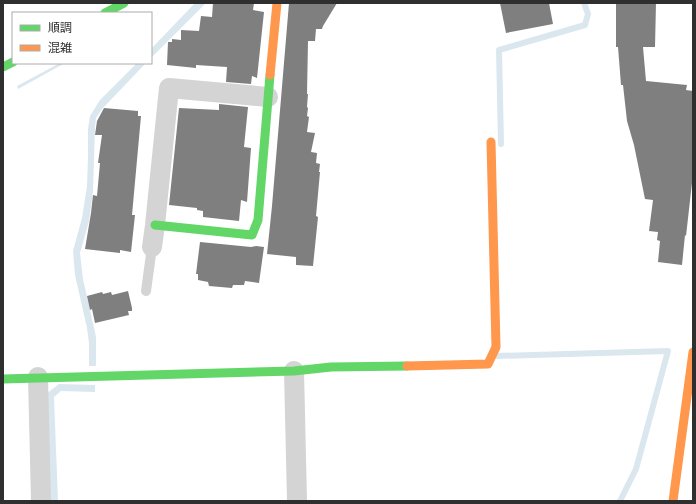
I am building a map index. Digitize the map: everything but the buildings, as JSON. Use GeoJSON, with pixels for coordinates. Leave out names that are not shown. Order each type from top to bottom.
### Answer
{"type":"FeatureCollection","features":[{"type":"Feature","properties":{"kind":"main road"},"geometry":{"type":"LineString","coordinates":[[107,12],[124,3]]}},
{"type":"Feature","properties":{"kind":"main road"},"geometry":{"type":"LineString","coordinates":[[155,225],[252,234],[258,220],[277,3]]}},
{"type":"Feature","properties":{"kind":"main road"},"geometry":{"type":"LineString","coordinates":[[3,67],[12,62]]}},
{"type":"Feature","properties":{"kind":"main road"},"geometry":{"type":"LineString","coordinates":[[3,378],[294,371],[331,367],[488,364],[496,347],[491,142]]}},
{"type":"Feature","properties":{"kind":"main road"},"geometry":{"type":"LineString","coordinates":[[673,501],[693,352]]}},
{"type":"Feature","properties":{"kind":"street"},"geometry":{"type":"LineString","coordinates":[[152,247],[169,88],[268,96]]}},
{"type":"Feature","properties":{"kind":"street"},"geometry":{"type":"LineString","coordinates":[[294,371],[297,501]]}},
{"type":"Feature","properties":{"kind":"street"},"geometry":{"type":"LineString","coordinates":[[38,377],[41,501]]}},
{"type":"Feature","properties":{"kind":"lane"},"geometry":{"type":"LineString","coordinates":[[146,291],[152,247]]}},
{"type":"Feature","properties":{"kind":"shaded area"},"geometry":{"type":"Polygon","coordinates":[[[195,3],[206,3],[152,57],[152,48],[195,3]]]}},
{"type":"Feature","properties":{"kind":"shaded area"},"geometry":{"type":"Polygon","coordinates":[[[58,64],[63,64],[18,89],[17,86],[58,64]]]}},
{"type":"Feature","properties":{"kind":"shaded area"},"geometry":{"type":"Polygon","coordinates":[[[136,64],[145,64],[102,109],[96,118],[93,191],[89,221],[80,253],[83,279],[96,337],[96,366],[89,366],[89,343],[87,328],[75,275],[73,251],[82,218],[87,186],[88,129],[90,116],[100,100],[136,64]]]}},
{"type":"Feature","properties":{"kind":"shaded area"},"geometry":{"type":"Polygon","coordinates":[[[59,384],[95,385],[95,392],[61,391],[54,397],[58,501],[50,501],[46,394],[59,384]]]}},
{"type":"Feature","properties":{"kind":"waterway"},"geometry":{"type":"LineString","coordinates":[[501,144],[499,50],[585,25],[588,14],[584,3]]}},
{"type":"Feature","properties":{"kind":"waterway"},"geometry":{"type":"LineString","coordinates":[[497,356],[668,351],[636,469],[620,501]]}},
{"type":"Feature","properties":{"kind":"traffic: fast"},"geometry":{"type":"LineString","coordinates":[[107,12],[124,3]]}},
{"type":"Feature","properties":{"kind":"traffic: fast"},"geometry":{"type":"LineString","coordinates":[[3,67],[12,62]]}},
{"type":"Feature","properties":{"kind":"traffic: fast"},"geometry":{"type":"LineString","coordinates":[[155,225],[252,235],[258,220],[270,75]]}},
{"type":"Feature","properties":{"kind":"traffic: fast"},"geometry":{"type":"LineString","coordinates":[[3,379],[294,371],[331,367],[407,366]]}},
{"type":"Feature","properties":{"kind":"traffic: slow"},"geometry":{"type":"LineString","coordinates":[[270,75],[277,3]]}},
{"type":"Feature","properties":{"kind":"traffic: slow"},"geometry":{"type":"LineString","coordinates":[[407,366],[488,364],[496,347],[491,142]]}},
{"type":"Feature","properties":{"kind":"traffic: slow"},"geometry":{"type":"LineString","coordinates":[[673,501],[693,352]]}}]}
